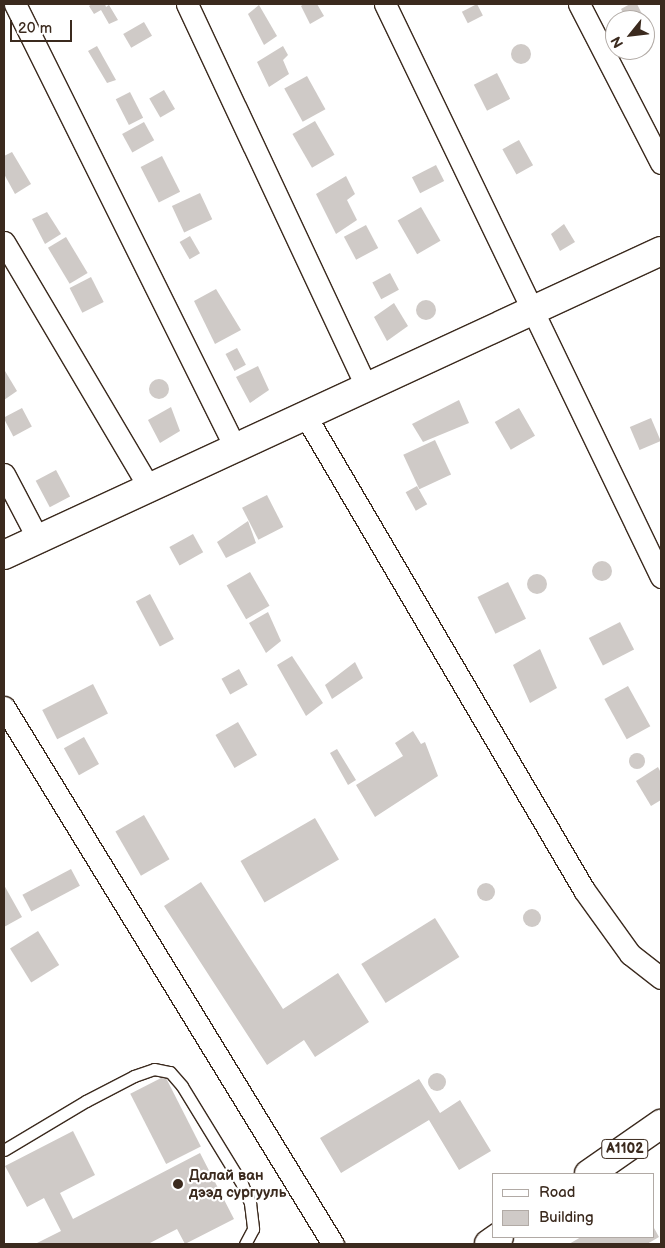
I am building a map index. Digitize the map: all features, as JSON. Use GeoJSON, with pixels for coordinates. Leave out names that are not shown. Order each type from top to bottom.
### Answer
{"type":"FeatureCollection","features":[{"type":"Feature","properties":{"kind":"main road"},"geometry":{"type":"LineString","coordinates":[[4,555],[661,251]]}},
{"type":"Feature","properties":{"kind":"main road","name":"A1102"},"geometry":{"type":"LineString","coordinates":[[591,1173],[661,1124]]}},
{"type":"Feature","properties":{"kind":"street"},"geometry":{"type":"LineString","coordinates":[[15,4],[235,448]]}},
{"type":"Feature","properties":{"kind":"street"},"geometry":{"type":"LineString","coordinates":[[187,4],[366,386]]}},
{"type":"Feature","properties":{"kind":"street"},"geometry":{"type":"LineString","coordinates":[[385,4],[661,576]]}},
{"type":"Feature","properties":{"kind":"street"},"geometry":{"type":"LineString","coordinates":[[579,4],[661,163]]}},
{"type":"Feature","properties":{"kind":"street"},"geometry":{"type":"LineString","coordinates":[[4,242],[149,487]]}},
{"type":"Feature","properties":{"kind":"street"},"geometry":{"type":"LineString","coordinates":[[305,415],[584,890],[630,954],[661,978]]}},
{"type":"Feature","properties":{"kind":"street"},"geometry":{"type":"LineString","coordinates":[[4,474],[38,539]]}},
{"type":"Feature","properties":{"kind":"street"},"geometry":{"type":"LineString","coordinates":[[4,707],[333,1244]]}},
{"type":"Feature","properties":{"kind":"lane"},"geometry":{"type":"LineString","coordinates":[[4,1150],[86,1101],[134,1076],[154,1069],[170,1072],[182,1086],[242,1184],[250,1203],[253,1229],[245,1244]]}},
{"type":"Feature","properties":{"kind":"building"},"geometry":{"type":"Polygon","coordinates":[[[92,4],[105,4],[106,7],[109,5],[118,20],[109,24],[101,10],[94,14],[89,6],[92,4]]]}},
{"type":"Feature","properties":{"kind":"building"},"geometry":{"type":"Polygon","coordinates":[[[304,4],[317,4],[324,16],[310,24],[301,6],[304,4]]]}},
{"type":"Feature","properties":{"kind":"building"},"geometry":{"type":"Polygon","coordinates":[[[477,4],[483,16],[468,23],[462,12],[477,4]]]}},
{"type":"Feature","properties":{"kind":"building"},"geometry":{"type":"Polygon","coordinates":[[[630,4],[637,4],[640,10],[622,10],[630,4]]]}},
{"type":"Feature","properties":{"kind":"building"},"geometry":{"type":"Polygon","coordinates":[[[259,5],[277,36],[264,45],[248,14],[259,5]]]}},
{"type":"Feature","properties":{"kind":"building"},"geometry":{"type":"Polygon","coordinates":[[[144,22],[152,36],[131,48],[123,34],[144,22]]]}},
{"type":"Feature","properties":{"kind":"building"},"geometry":{"type":"Polygon","coordinates":[[[521,44],[528,47],[531,54],[528,61],[521,64],[514,61],[511,54],[514,47],[521,44]]]}},
{"type":"Feature","properties":{"kind":"building"},"geometry":{"type":"Polygon","coordinates":[[[97,46],[116,80],[107,83],[88,51],[97,46]]]}},
{"type":"Feature","properties":{"kind":"building"},"geometry":{"type":"Polygon","coordinates":[[[283,46],[288,55],[283,60],[289,74],[269,87],[257,62],[283,46]]]}},
{"type":"Feature","properties":{"kind":"building"},"geometry":{"type":"Polygon","coordinates":[[[497,73],[510,99],[487,111],[474,85],[497,73]]]}},
{"type":"Feature","properties":{"kind":"building"},"geometry":{"type":"Polygon","coordinates":[[[307,76],[325,109],[303,122],[284,89],[307,76]]]}},
{"type":"Feature","properties":{"kind":"building"},"geometry":{"type":"Polygon","coordinates":[[[164,90],[175,109],[160,118],[149,99],[164,90]]]}},
{"type":"Feature","properties":{"kind":"building"},"geometry":{"type":"Polygon","coordinates":[[[130,92],[143,118],[129,125],[116,99],[130,92]]]}},
{"type":"Feature","properties":{"kind":"building"},"geometry":{"type":"Polygon","coordinates":[[[315,121],[334,155],[312,168],[292,134],[315,121]]]}},
{"type":"Feature","properties":{"kind":"building"},"geometry":{"type":"Polygon","coordinates":[[[144,122],[154,140],[132,152],[122,134],[144,122]]]}},
{"type":"Feature","properties":{"kind":"building"},"geometry":{"type":"Polygon","coordinates":[[[519,140],[533,165],[516,175],[502,149],[519,140]]]}},
{"type":"Feature","properties":{"kind":"building"},"geometry":{"type":"Polygon","coordinates":[[[12,152],[31,184],[15,194],[4,174],[4,156],[12,152]]]}},
{"type":"Feature","properties":{"kind":"building"},"geometry":{"type":"Polygon","coordinates":[[[162,156],[180,192],[159,203],[141,167],[162,156]]]}},
{"type":"Feature","properties":{"kind":"building"},"geometry":{"type":"Polygon","coordinates":[[[436,165],[444,181],[420,193],[412,177],[436,165]]]}},
{"type":"Feature","properties":{"kind":"building"},"geometry":{"type":"Polygon","coordinates":[[[346,176],[355,194],[347,200],[357,220],[336,234],[316,194],[346,176]]]}},
{"type":"Feature","properties":{"kind":"building"},"geometry":{"type":"Polygon","coordinates":[[[200,193],[212,219],[184,232],[172,206],[200,193]]]}},
{"type":"Feature","properties":{"kind":"building"},"geometry":{"type":"Polygon","coordinates":[[[421,207],[440,241],[417,254],[398,220],[421,207]]]}},
{"type":"Feature","properties":{"kind":"building"},"geometry":{"type":"Polygon","coordinates":[[[47,212],[61,234],[45,244],[32,219],[47,212]]]}},
{"type":"Feature","properties":{"kind":"building"},"geometry":{"type":"Polygon","coordinates":[[[564,224],[575,242],[560,251],[551,234],[564,224]]]}},
{"type":"Feature","properties":{"kind":"building"},"geometry":{"type":"Polygon","coordinates":[[[366,225],[378,248],[356,260],[344,237],[366,225]]]}},
{"type":"Feature","properties":{"kind":"building"},"geometry":{"type":"Polygon","coordinates":[[[190,236],[200,253],[190,259],[180,242],[190,236]]]}},
{"type":"Feature","properties":{"kind":"building"},"geometry":{"type":"Polygon","coordinates":[[[66,237],[88,273],[70,284],[48,248],[66,237]]]}},
{"type":"Feature","properties":{"kind":"building"},"geometry":{"type":"Polygon","coordinates":[[[390,273],[399,290],[381,299],[372,282],[390,273]]]}},
{"type":"Feature","properties":{"kind":"building"},"geometry":{"type":"Polygon","coordinates":[[[91,277],[104,302],[82,313],[70,288],[91,277]]]}},
{"type":"Feature","properties":{"kind":"building"},"geometry":{"type":"Polygon","coordinates":[[[216,289],[241,330],[215,344],[194,301],[216,289]]]}},
{"type":"Feature","properties":{"kind":"building"},"geometry":{"type":"Polygon","coordinates":[[[426,300],[433,303],[436,310],[433,317],[426,320],[419,317],[416,310],[419,303],[426,300]]]}},
{"type":"Feature","properties":{"kind":"building"},"geometry":{"type":"Polygon","coordinates":[[[394,303],[408,326],[387,341],[374,317],[394,303]]]}},
{"type":"Feature","properties":{"kind":"building"},"geometry":{"type":"Polygon","coordinates":[[[237,348],[246,365],[234,371],[226,354],[237,348]]]}},
{"type":"Feature","properties":{"kind":"building"},"geometry":{"type":"Polygon","coordinates":[[[258,366],[269,390],[250,403],[236,377],[258,366]]]}},
{"type":"Feature","properties":{"kind":"building"},"geometry":{"type":"Polygon","coordinates":[[[4,372],[17,391],[4,400],[4,372]]]}},
{"type":"Feature","properties":{"kind":"building"},"geometry":{"type":"Polygon","coordinates":[[[159,379],[166,382],[169,389],[166,396],[159,399],[152,396],[149,389],[152,382],[159,379]]]}},
{"type":"Feature","properties":{"kind":"building"},"geometry":{"type":"Polygon","coordinates":[[[459,400],[469,423],[423,442],[412,424],[459,400]]]}},
{"type":"Feature","properties":{"kind":"building"},"geometry":{"type":"Polygon","coordinates":[[[171,407],[180,431],[160,443],[148,420],[171,407]]]}},
{"type":"Feature","properties":{"kind":"building"},"geometry":{"type":"Polygon","coordinates":[[[22,408],[32,427],[13,436],[4,418],[22,408]]]}},
{"type":"Feature","properties":{"kind":"building"},"geometry":{"type":"Polygon","coordinates":[[[519,408],[535,436],[511,450],[495,422],[519,408]]]}},
{"type":"Feature","properties":{"kind":"building"},"geometry":{"type":"Polygon","coordinates":[[[651,418],[661,441],[640,450],[630,427],[651,418]]]}},
{"type":"Feature","properties":{"kind":"building"},"geometry":{"type":"Polygon","coordinates":[[[435,440],[451,474],[419,489],[403,455],[435,440]]]}},
{"type":"Feature","properties":{"kind":"building"},"geometry":{"type":"Polygon","coordinates":[[[56,470],[70,496],[50,507],[36,481],[56,470]]]}},
{"type":"Feature","properties":{"kind":"building"},"geometry":{"type":"Polygon","coordinates":[[[417,486],[427,504],[416,511],[406,492],[417,486]]]}},
{"type":"Feature","properties":{"kind":"building"},"geometry":{"type":"Polygon","coordinates":[[[267,495],[283,527],[258,540],[242,508],[267,495]]]}},
{"type":"Feature","properties":{"kind":"building"},"geometry":{"type":"Polygon","coordinates":[[[248,521],[256,543],[226,558],[217,542],[248,521]]]}},
{"type":"Feature","properties":{"kind":"building"},"geometry":{"type":"Polygon","coordinates":[[[193,534],[203,552],[180,565],[169,547],[193,534]]]}},
{"type":"Feature","properties":{"kind":"building"},"geometry":{"type":"Polygon","coordinates":[[[602,561],[609,564],[612,571],[609,578],[602,581],[595,578],[592,571],[595,564],[602,561]]]}},
{"type":"Feature","properties":{"kind":"building"},"geometry":{"type":"Polygon","coordinates":[[[250,572],[270,606],[246,619],[227,586],[250,572]]]}},
{"type":"Feature","properties":{"kind":"building"},"geometry":{"type":"Polygon","coordinates":[[[537,574],[544,577],[547,584],[544,591],[537,594],[530,591],[527,584],[530,577],[537,574]]]}},
{"type":"Feature","properties":{"kind":"building"},"geometry":{"type":"Polygon","coordinates":[[[508,582],[526,619],[495,634],[477,597],[508,582]]]}},
{"type":"Feature","properties":{"kind":"building"},"geometry":{"type":"Polygon","coordinates":[[[150,594],[174,639],[160,647],[136,602],[150,594]]]}},
{"type":"Feature","properties":{"kind":"building"},"geometry":{"type":"Polygon","coordinates":[[[268,612],[281,641],[266,653],[249,623],[268,612]]]}},
{"type":"Feature","properties":{"kind":"building"},"geometry":{"type":"Polygon","coordinates":[[[620,622],[634,650],[603,666],[589,638],[620,622]]]}},
{"type":"Feature","properties":{"kind":"building"},"geometry":{"type":"Polygon","coordinates":[[[540,649],[557,688],[530,703],[513,665],[540,649]]]}},
{"type":"Feature","properties":{"kind":"building"},"geometry":{"type":"Polygon","coordinates":[[[292,656],[323,703],[306,716],[277,665],[292,656]]]}},
{"type":"Feature","properties":{"kind":"building"},"geometry":{"type":"Polygon","coordinates":[[[355,662],[363,678],[332,699],[325,685],[355,662]]]}},
{"type":"Feature","properties":{"kind":"building"},"geometry":{"type":"Polygon","coordinates":[[[239,669],[248,685],[230,694],[222,679],[239,669]]]}},
{"type":"Feature","properties":{"kind":"building"},"geometry":{"type":"Polygon","coordinates":[[[93,684],[108,713],[57,739],[42,710],[93,684]]]}},
{"type":"Feature","properties":{"kind":"building"},"geometry":{"type":"Polygon","coordinates":[[[628,686],[650,726],[627,739],[604,699],[628,686]]]}},
{"type":"Feature","properties":{"kind":"building"},"geometry":{"type":"Polygon","coordinates":[[[238,722],[257,755],[234,768],[215,735],[238,722]]]}},
{"type":"Feature","properties":{"kind":"building"},"geometry":{"type":"Polygon","coordinates":[[[413,731],[421,744],[425,742],[438,776],[375,817],[356,785],[403,756],[395,743],[413,731]]]}},
{"type":"Feature","properties":{"kind":"building"},"geometry":{"type":"Polygon","coordinates":[[[84,737],[99,764],[79,775],[64,748],[84,737]]]}},
{"type":"Feature","properties":{"kind":"building"},"geometry":{"type":"Polygon","coordinates":[[[337,749],[356,780],[348,785],[330,753],[337,749]]]}},
{"type":"Feature","properties":{"kind":"building"},"geometry":{"type":"Polygon","coordinates":[[[637,753],[645,761],[637,769],[629,761],[637,753]]]}},
{"type":"Feature","properties":{"kind":"building"},"geometry":{"type":"Polygon","coordinates":[[[658,767],[661,773],[661,800],[651,806],[636,781],[658,767]]]}},
{"type":"Feature","properties":{"kind":"building"},"geometry":{"type":"Polygon","coordinates":[[[144,815],[170,859],[141,876],[115,832],[144,815]]]}},
{"type":"Feature","properties":{"kind":"building"},"geometry":{"type":"Polygon","coordinates":[[[315,818],[339,860],[265,903],[241,861],[315,818]]]}},
{"type":"Feature","properties":{"kind":"building"},"geometry":{"type":"Polygon","coordinates":[[[71,869],[80,886],[31,912],[22,895],[71,869]]]}},
{"type":"Feature","properties":{"kind":"building"},"geometry":{"type":"Polygon","coordinates":[[[201,882],[283,1009],[338,973],[369,1022],[315,1057],[304,1040],[267,1065],[164,906],[201,882]]]}},
{"type":"Feature","properties":{"kind":"building"},"geometry":{"type":"Polygon","coordinates":[[[486,883],[492,886],[495,892],[492,898],[486,901],[480,898],[477,892],[480,886],[486,883]]]}},
{"type":"Feature","properties":{"kind":"building"},"geometry":{"type":"Polygon","coordinates":[[[4,885],[22,917],[4,927],[4,885]]]}},
{"type":"Feature","properties":{"kind":"building"},"geometry":{"type":"Polygon","coordinates":[[[532,909],[538,912],[541,918],[538,924],[532,927],[526,924],[523,918],[526,912],[532,909]]]}},
{"type":"Feature","properties":{"kind":"building"},"geometry":{"type":"Polygon","coordinates":[[[435,918],[459,957],[386,1003],[361,964],[435,918]]]}},
{"type":"Feature","properties":{"kind":"building"},"geometry":{"type":"Polygon","coordinates":[[[38,931],[59,965],[31,982],[10,948],[38,931]]]}},
{"type":"Feature","properties":{"kind":"building"},"geometry":{"type":"Polygon","coordinates":[[[437,1073],[443,1076],[446,1082],[443,1088],[437,1091],[431,1088],[428,1082],[431,1076],[437,1073]]]}},
{"type":"Feature","properties":{"kind":"building"},"geometry":{"type":"Polygon","coordinates":[[[165,1076],[201,1146],[166,1164],[130,1094],[165,1076]]]}},
{"type":"Feature","properties":{"kind":"building"},"geometry":{"type":"Polygon","coordinates":[[[419,1079],[440,1113],[460,1100],[491,1151],[459,1170],[429,1120],[341,1173],[320,1138],[419,1079]]]}},
{"type":"Feature","properties":{"kind":"building","name":"Далай ван дээд сургууль"},"geometry":{"type":"Polygon","coordinates":[[[73,1131],[95,1175],[60,1193],[73,1219],[200,1153],[234,1219],[185,1244],[177,1229],[148,1244],[35,1244],[61,1231],[44,1198],[27,1207],[5,1166],[73,1131]]]}},
{"type":"Feature","properties":{"kind":"building"},"geometry":{"type":"Polygon","coordinates":[[[655,1230],[659,1237],[647,1244],[569,1244],[579,1238],[655,1238],[655,1230]]]}},
{"type":"Feature","properties":{"kind":"place","name":"Далай ван дээд сургууль"},"geometry":{"type":"Point","coordinates":[178,1184]}}]}
